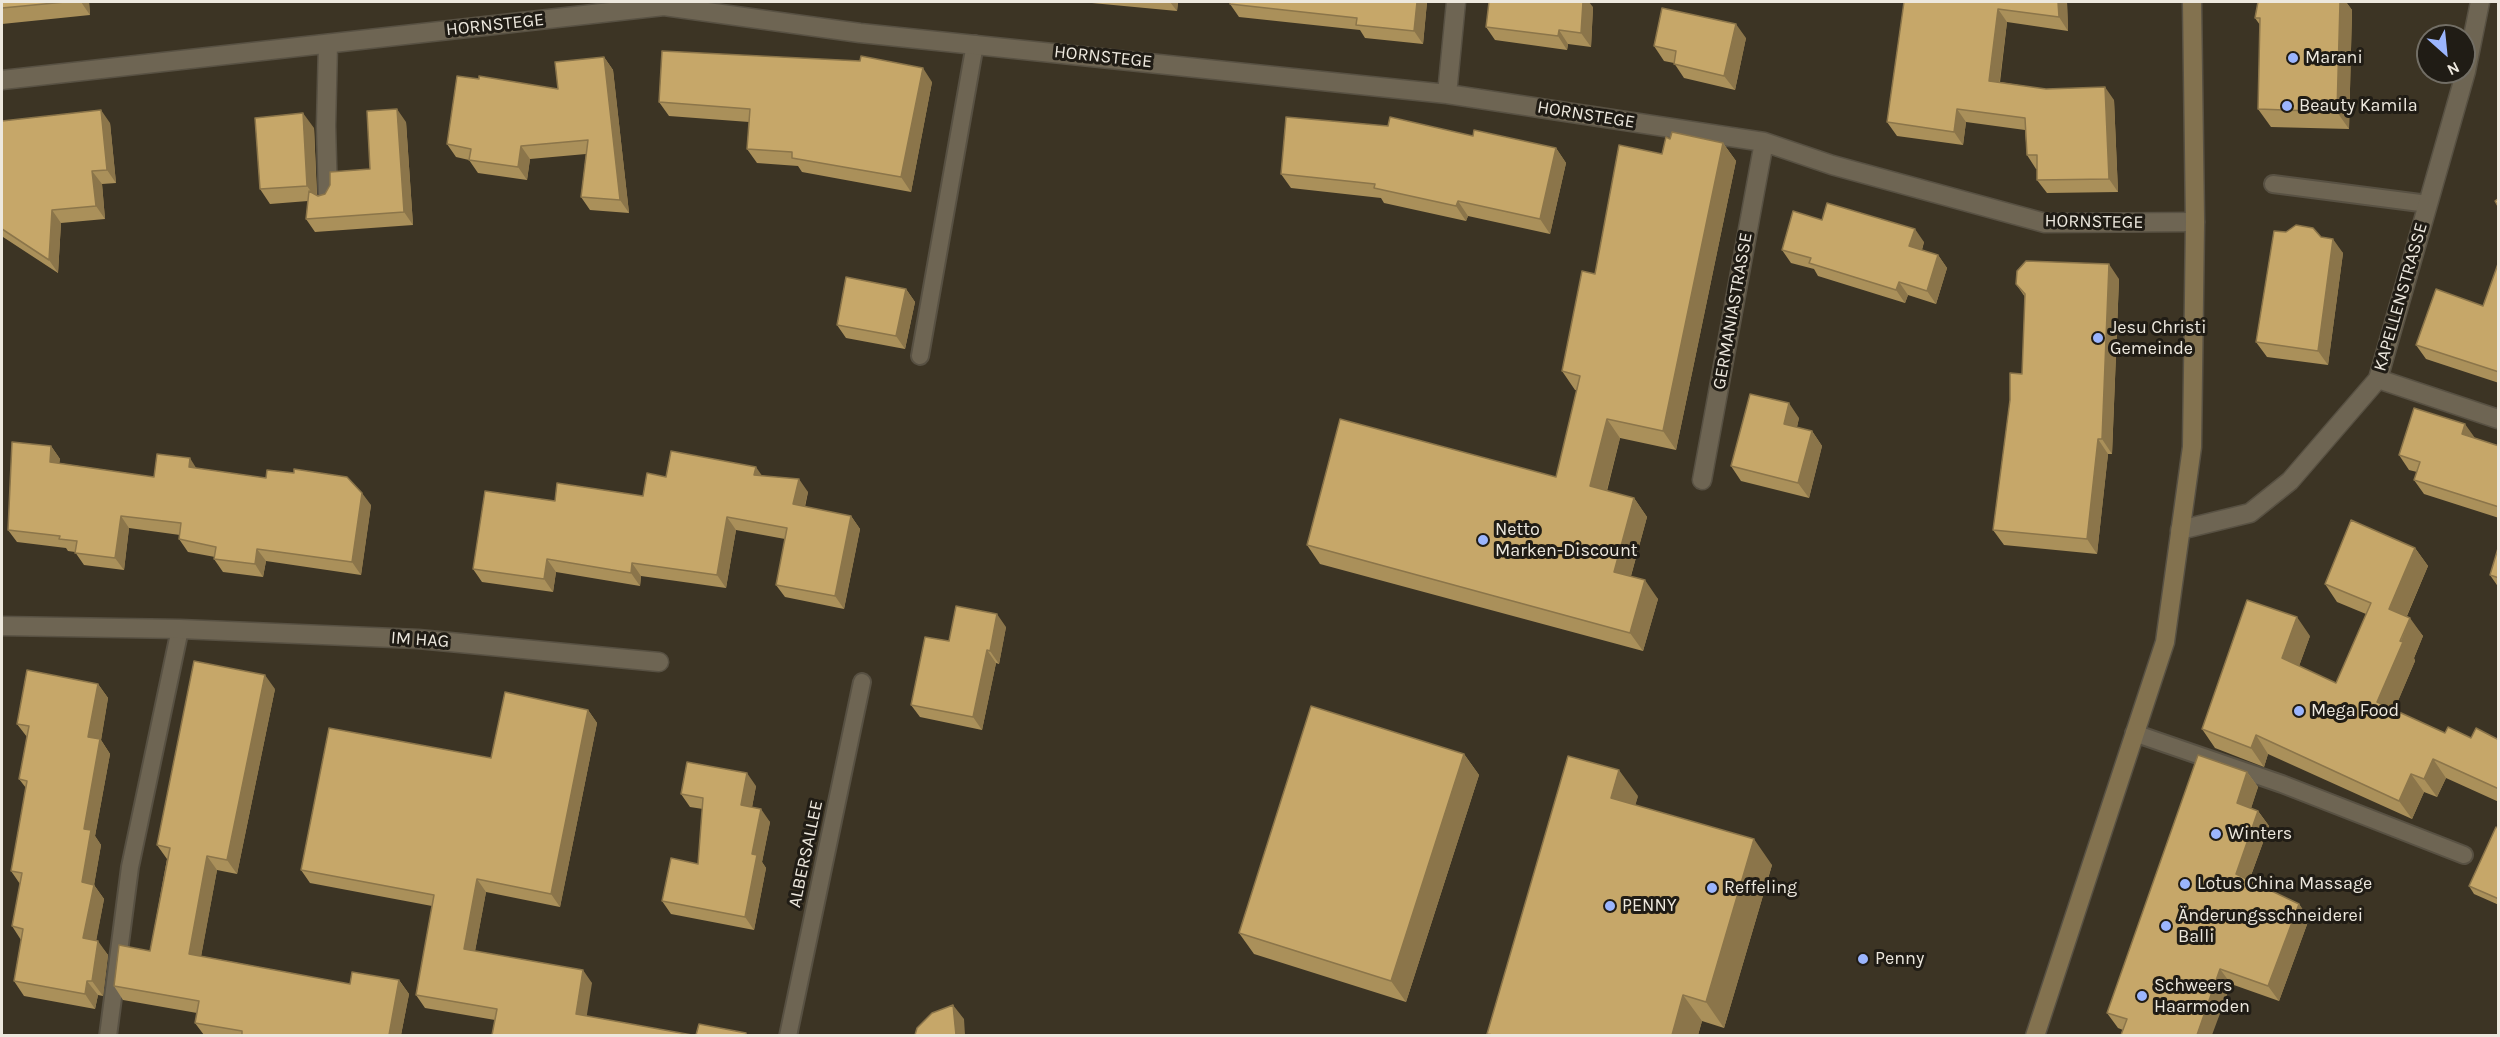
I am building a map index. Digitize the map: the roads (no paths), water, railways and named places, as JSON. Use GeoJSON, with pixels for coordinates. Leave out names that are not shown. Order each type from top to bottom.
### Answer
{"type":"FeatureCollection","features":[{"type":"Feature","properties":{"kind":"main road"},"geometry":{"type":"LineString","coordinates":[[2035,1035],[2165,642],[2192,447],[2195,222],[2192,2]]}},
{"type":"Feature","properties":{"kind":"street"},"geometry":{"type":"LineString","coordinates":[[1447,94],[1456,2]]}},
{"type":"Feature","properties":{"kind":"street","name":"KAPELLENSTRASSE"},"geometry":{"type":"LineString","coordinates":[[2181,530],[2250,513],[2290,481],[2378,379],[2466,71],[2480,2]]}},
{"type":"Feature","properties":{"kind":"street","name":"HORNSTEGE"},"geometry":{"type":"LineString","coordinates":[[2,80],[664,6],[860,33],[1447,94],[1764,142],[1832,165],[2045,223],[2195,222]]}},
{"type":"Feature","properties":{"kind":"street"},"geometry":{"type":"LineString","coordinates":[[328,44],[326,126],[328,198]]}},
{"type":"Feature","properties":{"kind":"street","name":"GERMANIASTRASSE"},"geometry":{"type":"LineString","coordinates":[[1702,480],[1764,142]]}},
{"type":"Feature","properties":{"kind":"street"},"geometry":{"type":"LineString","coordinates":[[2378,379],[2499,419]]}},
{"type":"Feature","properties":{"kind":"street","name":"IM HAG"},"geometry":{"type":"LineString","coordinates":[[2,626],[180,629],[417,639],[659,662]]}},
{"type":"Feature","properties":{"kind":"lane"},"geometry":{"type":"LineString","coordinates":[[920,356],[975,44]]}},
{"type":"Feature","properties":{"kind":"lane"},"geometry":{"type":"LineString","coordinates":[[2273,183],[2428,204]]}},
{"type":"Feature","properties":{"kind":"lane"},"geometry":{"type":"LineString","coordinates":[[108,1035],[130,867],[180,629]]}},
{"type":"Feature","properties":{"kind":"lane","name":"ALBERSALLEE"},"geometry":{"type":"LineString","coordinates":[[788,1035],[862,682]]}},
{"type":"Feature","properties":{"kind":"lane"},"geometry":{"type":"LineString","coordinates":[[2134,733],[2282,784],[2464,855]]}},
{"type":"Feature","properties":{"kind":"place","name":"Marani"},"geometry":{"type":"Point","coordinates":[2293,58]}},
{"type":"Feature","properties":{"kind":"place","name":"Beauty Kamila"},"geometry":{"type":"Point","coordinates":[2287,106]}},
{"type":"Feature","properties":{"kind":"place","name":"Jesu Christi Gemeinde"},"geometry":{"type":"Point","coordinates":[2098,338]}},
{"type":"Feature","properties":{"kind":"place","name":"Netto Marken-Discount"},"geometry":{"type":"Point","coordinates":[1483,540]}},
{"type":"Feature","properties":{"kind":"place","name":"Mega Food"},"geometry":{"type":"Point","coordinates":[2299,711]}},
{"type":"Feature","properties":{"kind":"place","name":"Winters"},"geometry":{"type":"Point","coordinates":[2216,834]}},
{"type":"Feature","properties":{"kind":"place","name":"Lotus China Massage"},"geometry":{"type":"Point","coordinates":[2185,884]}},
{"type":"Feature","properties":{"kind":"place","name":"Reffeling"},"geometry":{"type":"Point","coordinates":[1712,888]}},
{"type":"Feature","properties":{"kind":"place","name":"PENNY"},"geometry":{"type":"Point","coordinates":[1610,906]}},
{"type":"Feature","properties":{"kind":"place","name":"Änderungsschneiderei Balli"},"geometry":{"type":"Point","coordinates":[2166,926]}},
{"type":"Feature","properties":{"kind":"place","name":"Penny"},"geometry":{"type":"Point","coordinates":[1863,959]}},
{"type":"Feature","properties":{"kind":"place","name":"Schweers Haarmoden"},"geometry":{"type":"Point","coordinates":[2142,996]}}]}
